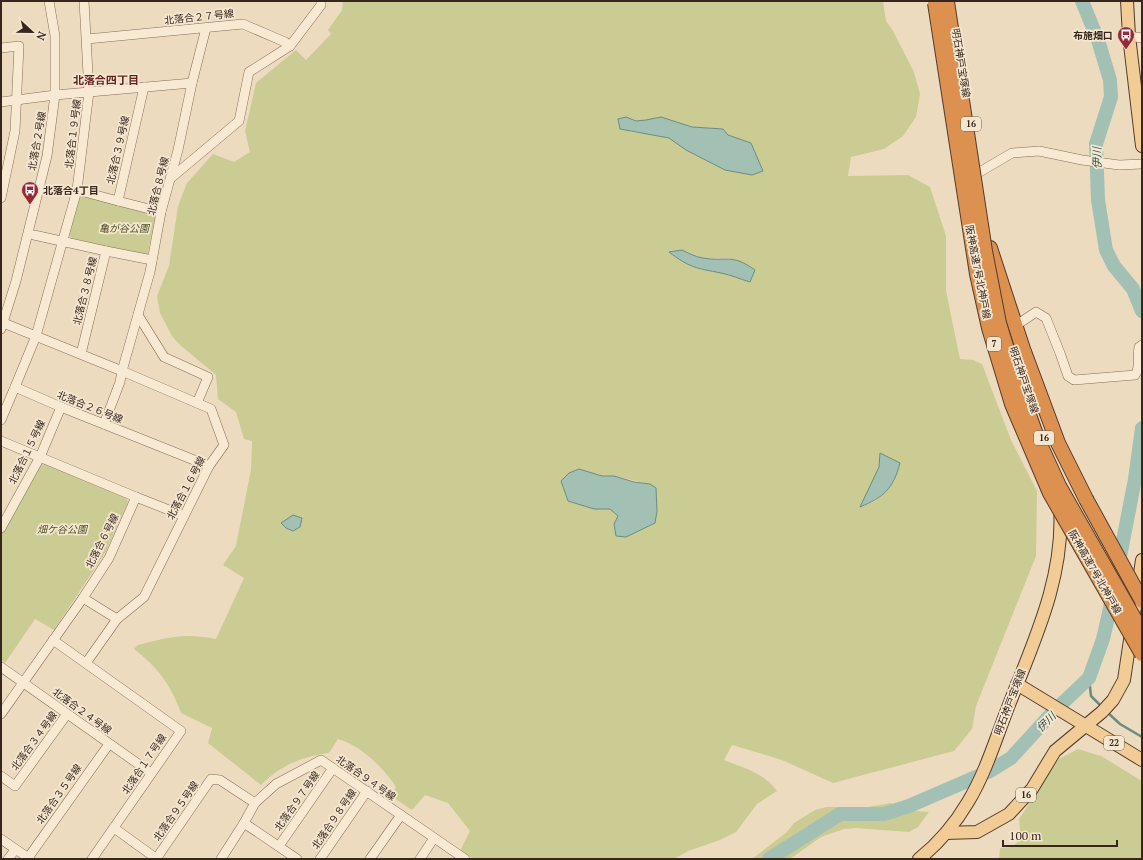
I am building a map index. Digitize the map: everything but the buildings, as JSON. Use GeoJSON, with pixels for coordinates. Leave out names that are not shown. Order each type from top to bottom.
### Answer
{"type":"FeatureCollection","features":[{"type":"Feature","properties":{"kind":"highway","name":"阪神高速7号北神戸線"},"geometry":{"type":"LineString","coordinates":[[935,1],[977,274],[989,328],[1012,404],[1050,493],[1142,654]]}},
{"type":"Feature","properties":{"kind":"highway","name":"阪神高速7号北神戸線"},"geometry":{"type":"LineString","coordinates":[[947,1],[985,251],[999,323],[1016,379],[1038,440],[1059,486],[1142,632]]}},
{"type":"Feature","properties":{"kind":"highway"},"geometry":{"type":"LineString","coordinates":[[990,248],[1015,326],[1058,443],[1086,499],[1142,601]]}},
{"type":"Feature","properties":{"kind":"main road","name":"明石神戸宝塚線"},"geometry":{"type":"LineString","coordinates":[[919,859],[946,833],[960,814],[976,787],[1050,597],[1059,544],[1060,509],[1056,476],[1050,455],[1020,374],[1002,310],[990,248],[952,1]]}},
{"type":"Feature","properties":{"kind":"main road"},"geometry":{"type":"LineString","coordinates":[[1129,3],[1129,36],[1141,123],[1142,146]]}},
{"type":"Feature","properties":{"kind":"main road","name":"16"},"geometry":{"type":"LineString","coordinates":[[946,833],[977,832],[1009,814],[1032,788],[1055,751],[1102,712],[1113,700],[1124,680],[1142,560]]}},
{"type":"Feature","properties":{"kind":"main road","name":"22"},"geometry":{"type":"LineString","coordinates":[[1017,684],[1064,714],[1142,760]]}},
{"type":"Feature","properties":{"kind":"street","name":"北落合２号線"},"geometry":{"type":"LineString","coordinates":[[2,324],[16,281],[47,156],[55,95],[55,36],[49,1]]}},
{"type":"Feature","properties":{"kind":"street","name":"北落合１９号線"},"geometry":{"type":"LineString","coordinates":[[36,336],[77,190],[85,138],[89,92],[84,1]]}},
{"type":"Feature","properties":{"kind":"street"},"geometry":{"type":"LineString","coordinates":[[171,178],[239,121],[249,72],[290,46],[321,5],[321,1]]}},
{"type":"Feature","properties":{"kind":"street","name":"北落合２７号線"},"geometry":{"type":"LineString","coordinates":[[87,39],[243,24],[285,42],[290,46]]}},
{"type":"Feature","properties":{"kind":"street","name":"北落合８号線"},"geometry":{"type":"LineString","coordinates":[[104,424],[120,382],[138,316],[152,260],[161,212],[171,178],[206,28]]}},
{"type":"Feature","properties":{"kind":"street"},"geometry":{"type":"LineString","coordinates":[[1129,36],[1142,38]]}},
{"type":"Feature","properties":{"kind":"street"},"geometry":{"type":"LineString","coordinates":[[1,48],[19,46],[18,100],[11,154],[1,198]]}},
{"type":"Feature","properties":{"kind":"street"},"geometry":{"type":"LineString","coordinates":[[1,102],[55,95],[192,83]]}},
{"type":"Feature","properties":{"kind":"street","name":"北落合３９号線"},"geometry":{"type":"LineString","coordinates":[[77,190],[118,201],[144,87]]}},
{"type":"Feature","properties":{"kind":"street"},"geometry":{"type":"LineString","coordinates":[[978,173],[1012,153],[1039,151],[1082,160],[1119,165],[1142,164]]}},
{"type":"Feature","properties":{"kind":"street"},"geometry":{"type":"LineString","coordinates":[[1,156],[11,154]]}},
{"type":"Feature","properties":{"kind":"street"},"geometry":{"type":"LineString","coordinates":[[118,201],[161,212]]}},
{"type":"Feature","properties":{"kind":"street","name":"北落合３８号線"},"geometry":{"type":"LineString","coordinates":[[34,235],[106,251],[81,354]]}},
{"type":"Feature","properties":{"kind":"street"},"geometry":{"type":"LineString","coordinates":[[106,251],[152,260]]}},
{"type":"Feature","properties":{"kind":"street"},"geometry":{"type":"LineString","coordinates":[[1015,326],[1036,312],[1046,318],[1068,376],[1074,380],[1135,376],[1139,371],[1141,346]]}},
{"type":"Feature","properties":{"kind":"street"},"geometry":{"type":"LineString","coordinates":[[138,316],[164,357],[208,377],[197,403]]}},
{"type":"Feature","properties":{"kind":"street"},"geometry":{"type":"LineString","coordinates":[[2,324],[36,336],[122,372]]}},
{"type":"Feature","properties":{"kind":"street"},"geometry":{"type":"LineString","coordinates":[[1,420],[36,336]]}},
{"type":"Feature","properties":{"kind":"street","name":"北落合１６号線"},"geometry":{"type":"LineString","coordinates":[[86,663],[117,619],[144,597],[210,466],[224,446],[211,409],[122,372]]}},
{"type":"Feature","properties":{"kind":"street","name":"北落合２６号線"},"geometry":{"type":"LineString","coordinates":[[15,387],[61,407],[210,466]]}},
{"type":"Feature","properties":{"kind":"street","name":"北落合１５号線"},"geometry":{"type":"LineString","coordinates":[[1,528],[40,457],[61,407]]}},
{"type":"Feature","properties":{"kind":"street"},"geometry":{"type":"LineString","coordinates":[[1,441],[184,516]]}},
{"type":"Feature","properties":{"kind":"street","name":"北落合６号線"},"geometry":{"type":"LineString","coordinates":[[1,714],[54,640],[109,558],[136,497]]}},
{"type":"Feature","properties":{"kind":"street"},"geometry":{"type":"LineString","coordinates":[[83,598],[117,619]]}},
{"type":"Feature","properties":{"kind":"street","name":"北落合１７号線"},"geometry":{"type":"LineString","coordinates":[[54,640],[181,731],[92,859]]}},
{"type":"Feature","properties":{"kind":"street","name":"北落合２４号線"},"geometry":{"type":"LineString","coordinates":[[1,667],[151,774]]}},
{"type":"Feature","properties":{"kind":"street","name":"北落合３４号線"},"geometry":{"type":"LineString","coordinates":[[1,776],[15,786],[67,714]]}},
{"type":"Feature","properties":{"kind":"street","name":"北落合３５号線"},"geometry":{"type":"LineString","coordinates":[[29,858],[109,744]]}},
{"type":"Feature","properties":{"kind":"street","name":"北落合９４号線"},"geometry":{"type":"LineString","coordinates":[[255,803],[276,784],[321,760],[465,859]]}},
{"type":"Feature","properties":{"kind":"street","name":"北落合９７号線"},"geometry":{"type":"LineString","coordinates":[[278,846],[333,768]]}},
{"type":"Feature","properties":{"kind":"street","name":"北落合９５号線"},"geometry":{"type":"LineString","coordinates":[[157,859],[211,779],[220,780],[255,803]]}},
{"type":"Feature","properties":{"kind":"street","name":"北落合９８号線"},"geometry":{"type":"LineString","coordinates":[[320,859],[366,791]]}},
{"type":"Feature","properties":{"kind":"street"},"geometry":{"type":"LineString","coordinates":[[221,859],[255,803]]}},
{"type":"Feature","properties":{"kind":"street"},"geometry":{"type":"LineString","coordinates":[[370,859],[402,816]]}},
{"type":"Feature","properties":{"kind":"street"},"geometry":{"type":"LineString","coordinates":[[244,823],[298,859]]}},
{"type":"Feature","properties":{"kind":"street"},"geometry":{"type":"LineString","coordinates":[[114,828],[157,859]]}},
{"type":"Feature","properties":{"kind":"street"},"geometry":{"type":"LineString","coordinates":[[420,859],[434,838]]}},
{"type":"Feature","properties":{"kind":"street"},"geometry":{"type":"LineString","coordinates":[[1,839],[15,850],[29,858]]}},
{"type":"Feature","properties":{"kind":"street"},"geometry":{"type":"LineString","coordinates":[[8,859],[15,850]]}},
{"type":"Feature","properties":{"kind":"green space"},"geometry":{"type":"Polygon","coordinates":[[[343,1],[883,1],[886,21],[893,31],[914,72],[920,94],[916,117],[903,136],[884,149],[851,157],[848,176],[908,175],[930,187],[946,236],[946,291],[960,359],[973,360],[982,364],[1011,440],[1037,491],[1036,556],[976,706],[972,729],[954,751],[833,783],[782,760],[732,745],[724,760],[760,775],[777,791],[757,804],[736,832],[720,840],[688,851],[674,859],[474,859],[460,851],[470,831],[448,803],[425,795],[412,810],[391,796],[396,787],[385,772],[371,758],[347,742],[338,739],[329,753],[319,754],[292,763],[276,772],[261,785],[208,743],[212,728],[181,713],[168,685],[157,670],[134,649],[138,645],[185,636],[216,639],[244,578],[223,565],[236,546],[251,470],[252,441],[244,439],[236,412],[218,399],[216,375],[180,345],[172,336],[160,313],[157,296],[169,266],[178,206],[187,183],[213,154],[234,162],[250,152],[245,131],[256,83],[296,50],[306,60],[331,34],[328,30],[342,10],[343,1]],[[626,117],[630,132],[669,138],[706,161],[751,143],[728,135],[723,129],[692,127],[661,117],[646,121],[636,121],[626,117]],[[682,250],[670,252],[699,269],[722,273],[750,282],[755,270],[729,258],[702,258],[682,250]],[[879,467],[861,507],[875,501],[895,480],[879,467]],[[579,469],[568,501],[594,509],[610,509],[619,516],[626,537],[655,523],[650,484],[614,476],[602,476],[579,469]]]}},
{"type":"Feature","properties":{"kind":"green space","name":"亀が谷公園"},"geometry":{"type":"Polygon","coordinates":[[[81,196],[156,213],[147,256],[71,238],[68,232],[77,198],[81,196]]]}},
{"type":"Feature","properties":{"kind":"green space","name":"畑ケ谷公園"},"geometry":{"type":"Polygon","coordinates":[[[44,464],[126,498],[128,502],[105,553],[54,630],[35,619],[5,663],[1,660],[1,535],[39,465],[44,464]]]}},
{"type":"Feature","properties":{"kind":"green space"},"geometry":{"type":"Polygon","coordinates":[[[1078,749],[1101,756],[1142,781],[1142,859],[999,859],[1000,848],[1012,847],[1021,839],[1019,819],[1059,759],[1078,749]]]}},
{"type":"Feature","properties":{"kind":"green space"},"geometry":{"type":"Polygon","coordinates":[[[891,803],[906,810],[929,812],[918,827],[909,832],[856,828],[844,829],[821,837],[790,859],[752,859],[787,832],[794,823],[815,810],[826,807],[868,807],[891,803]]]}},
{"type":"Feature","properties":{"kind":"shaded area"},"geometry":{"type":"Polygon","coordinates":[[[626,117],[636,121],[661,117],[692,127],[723,129],[728,135],[751,143],[763,171],[752,175],[725,170],[686,150],[669,138],[620,129],[618,119],[626,117]]]}},
{"type":"Feature","properties":{"kind":"shaded area"},"geometry":{"type":"Polygon","coordinates":[[[682,250],[703,258],[734,260],[755,270],[750,282],[688,264],[669,252],[682,250]]]}},
{"type":"Feature","properties":{"kind":"shaded area"},"geometry":{"type":"Polygon","coordinates":[[[880,453],[900,463],[897,472],[891,486],[881,496],[860,507],[879,467],[880,453]]]}},
{"type":"Feature","properties":{"kind":"shaded area"},"geometry":{"type":"Polygon","coordinates":[[[579,469],[602,476],[614,476],[634,482],[650,484],[656,488],[657,511],[655,523],[626,537],[616,536],[614,524],[618,516],[610,509],[594,509],[568,501],[561,481],[569,473],[579,469]]]}},
{"type":"Feature","properties":{"kind":"shaded area"},"geometry":{"type":"Polygon","coordinates":[[[293,515],[302,518],[300,527],[293,531],[286,528],[281,523],[293,515]]]}},
{"type":"Feature","properties":{"kind":"waterway","name":"伊川"},"geometry":{"type":"LineString","coordinates":[[1082,1],[1098,40],[1110,80],[1111,97],[1096,144],[1098,200],[1106,250],[1114,266],[1133,289],[1142,311]]}},
{"type":"Feature","properties":{"kind":"waterway","name":"伊川"},"geometry":{"type":"LineString","coordinates":[[769,859],[840,814],[884,814],[909,806],[990,771],[1011,758],[1053,712],[1089,678],[1103,639],[1109,613],[1135,479],[1142,428]]}},
{"type":"Feature","properties":{"kind":"waterway"},"geometry":{"type":"LineString","coordinates":[[1089,678],[1091,696],[1102,707]]}},
{"type":"Feature","properties":{"kind":"waterway"},"geometry":{"type":"LineString","coordinates":[[1107,712],[1120,724],[1142,737]]}},
{"type":"Feature","properties":{"kind":"place","name":"布施畑口"},"geometry":{"type":"Point","coordinates":[1126,50]}},
{"type":"Feature","properties":{"kind":"place","name":"北落合4丁目"},"geometry":{"type":"Point","coordinates":[30,205]}},
{"type":"Feature","properties":{"kind":"district","name":"北落合四丁目"},"geometry":{"type":"Point","coordinates":[106,80]}}]}
